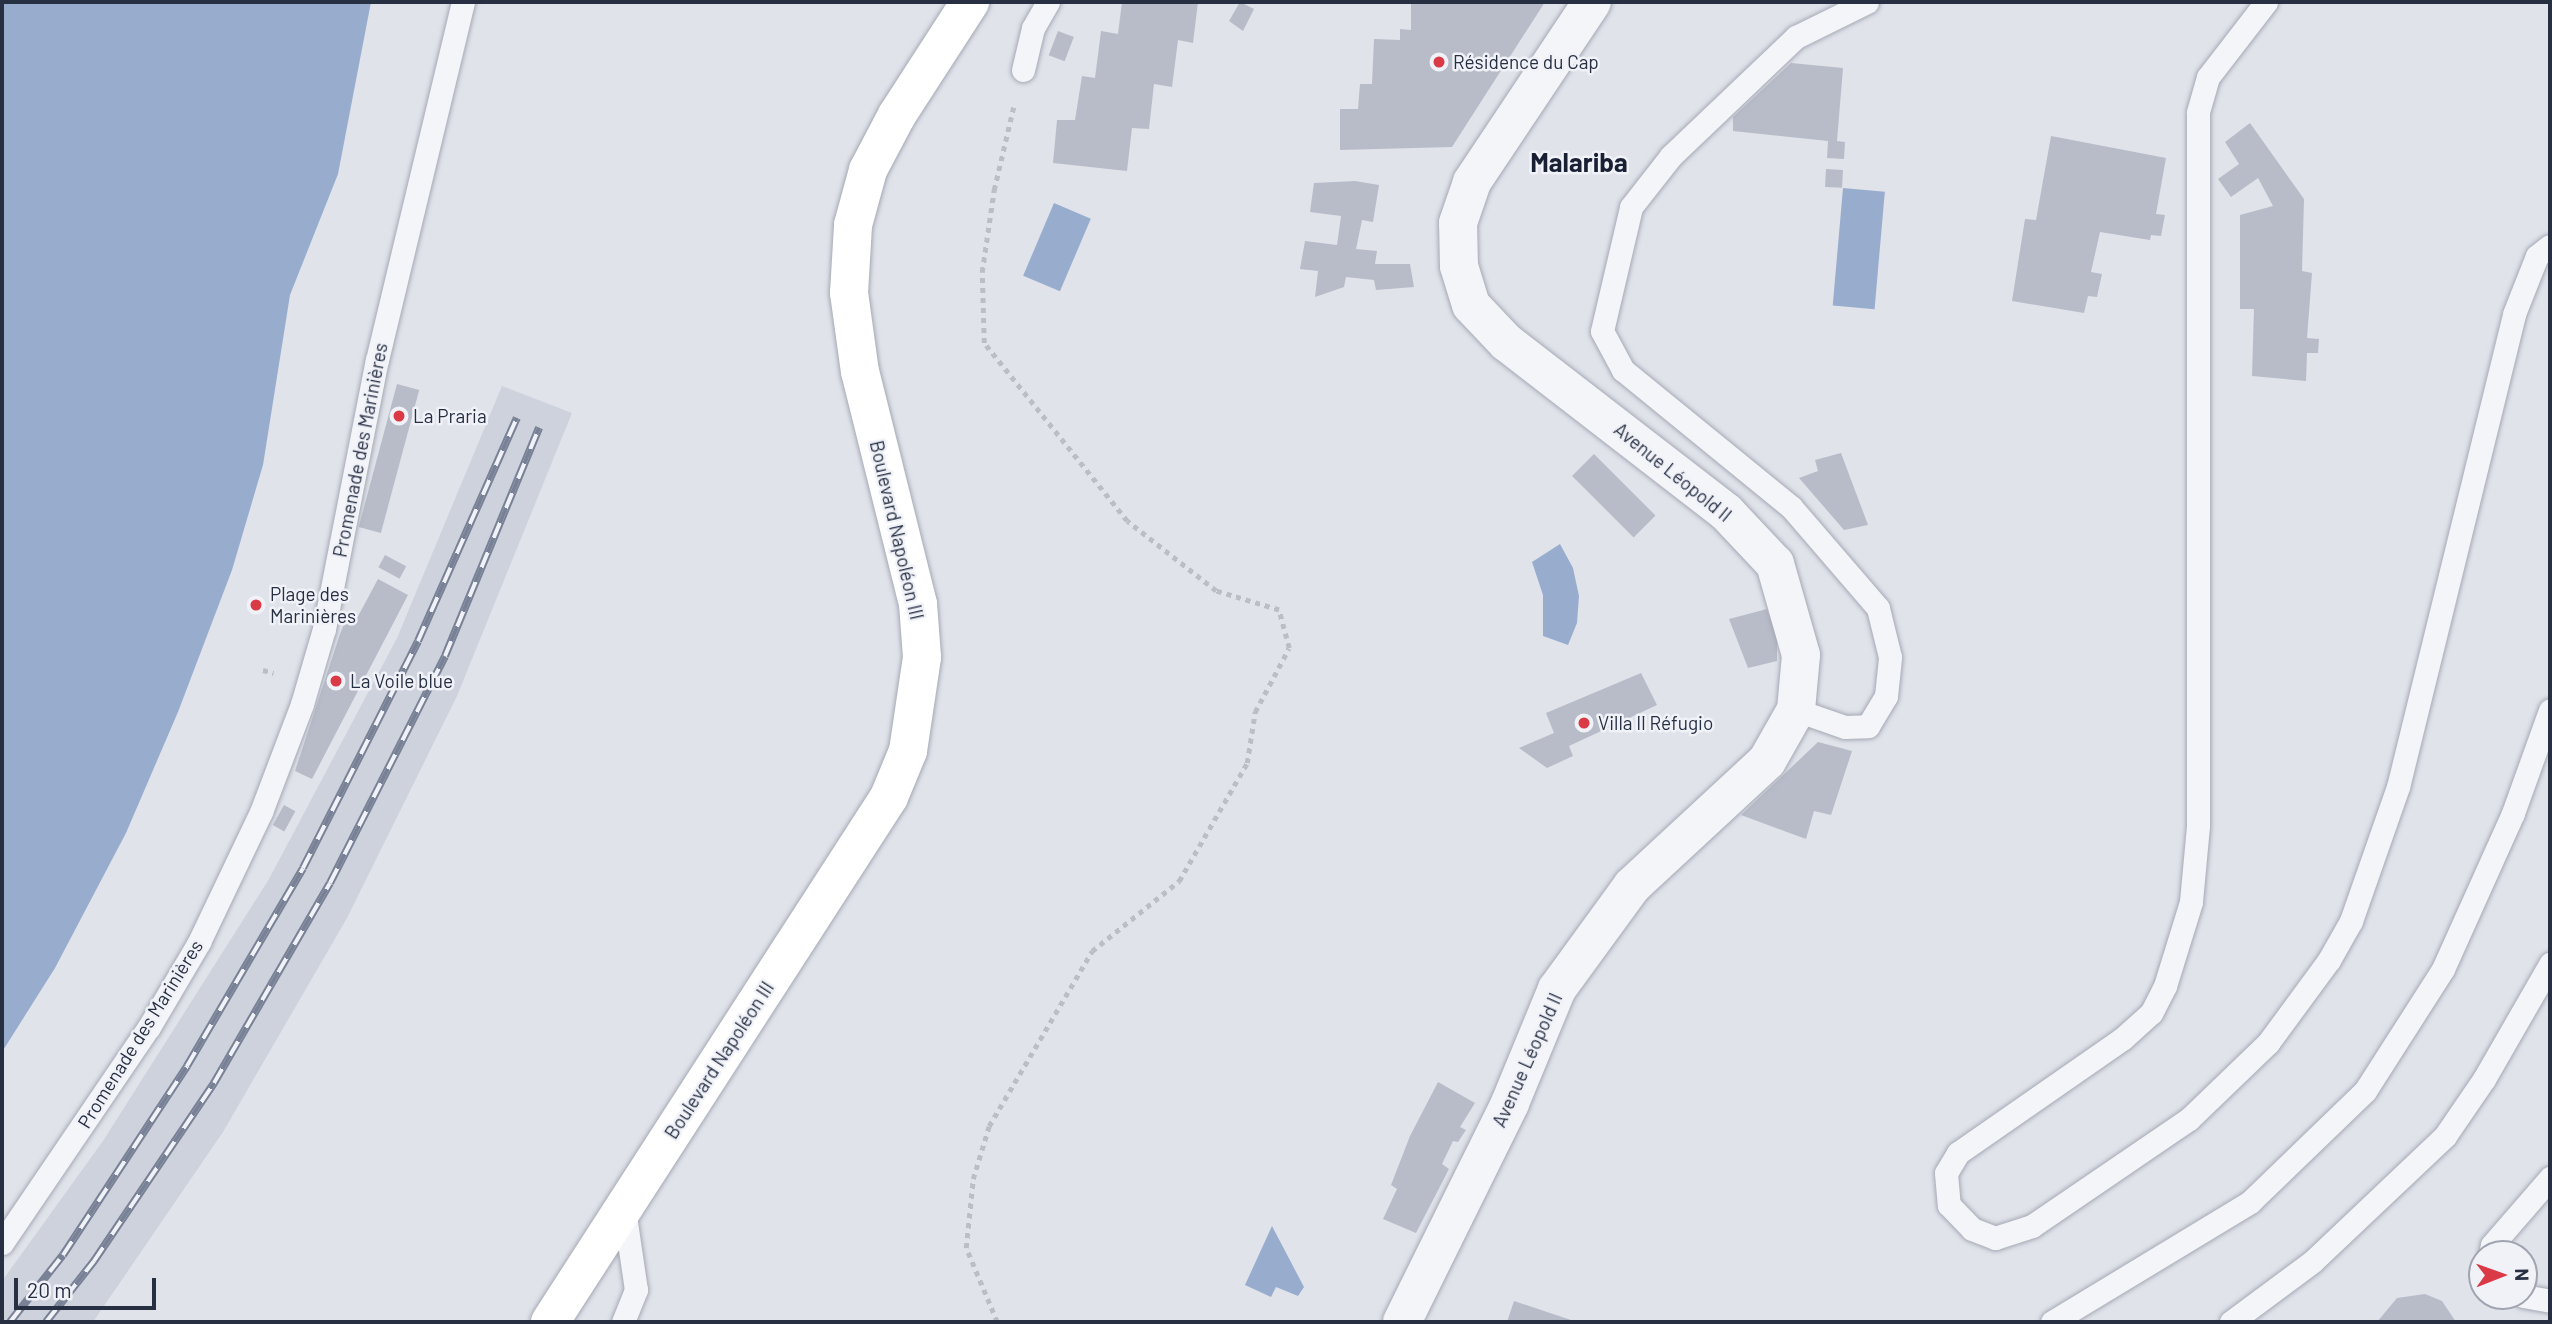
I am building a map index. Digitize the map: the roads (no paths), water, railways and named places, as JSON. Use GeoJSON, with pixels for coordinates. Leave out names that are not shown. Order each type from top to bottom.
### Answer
{"type":"FeatureCollection","features":[{"type":"Feature","properties":{"kind":"main road","name":"Boulevard Napoléon III"},"geometry":{"type":"LineString","coordinates":[[550,1322],[889,797],[908,751],[922,657],[918,604],[860,372],[849,293],[853,225],[869,170],[897,116],[970,2]]}},
{"type":"Feature","properties":{"kind":"street","name":"Avenue Léopold II"},"geometry":{"type":"LineString","coordinates":[[1402,1322],[1510,1103],[1557,989],[1632,886],[1767,761],[1796,710],[1801,655],[1775,564],[1726,512],[1507,343],[1471,305],[1459,266],[1458,223],[1472,182],[1591,2]]}},
{"type":"Feature","properties":{"kind":"lane","name":"Promenade des Marinières"},"geometry":{"type":"LineString","coordinates":[[2,1243],[149,1027],[199,942],[261,812],[302,705],[324,629],[377,359],[463,2]]}},
{"type":"Feature","properties":{"kind":"lane"},"geometry":{"type":"LineString","coordinates":[[1023,70],[1033,28],[1048,2]]}},
{"type":"Feature","properties":{"kind":"lane"},"geometry":{"type":"LineString","coordinates":[[1796,710],[1845,727],[1868,726],[1886,696],[1889,657],[1878,608],[1791,507],[1623,370],[1602,331],[1632,207],[1671,156],[1796,37],[1867,2]]}},
{"type":"Feature","properties":{"kind":"lane"},"geometry":{"type":"LineString","coordinates":[[2266,2],[2208,77],[2198,113],[2198,826],[2191,902],[2165,986],[2151,1013],[2122,1039],[1958,1153],[1946,1173],[1949,1205],[1972,1229],[1995,1238],[2032,1226],[2189,1119],[2268,1043],[2329,960],[2351,921],[2390,813],[2514,314],[2537,256],[2550,246]]}},
{"type":"Feature","properties":{"kind":"lane"},"geometry":{"type":"LineString","coordinates":[[2052,1322],[2250,1202],[2365,1091],[2443,969],[2513,813],[2550,710]]}},
{"type":"Feature","properties":{"kind":"lane"},"geometry":{"type":"LineString","coordinates":[[2231,1322],[2313,1261],[2445,1136],[2484,1079],[2550,964]]}},
{"type":"Feature","properties":{"kind":"lane"},"geometry":{"type":"LineString","coordinates":[[2496,1240],[2550,1178]]}},
{"type":"Feature","properties":{"kind":"lane"},"geometry":{"type":"LineString","coordinates":[[623,1322],[635,1290],[624,1209]]}},
{"type":"Feature","properties":{"kind":"water"},"geometry":{"type":"Polygon","coordinates":[[[2,2],[371,2],[338,174],[290,295],[263,465],[232,570],[178,712],[126,833],[55,968],[2,1052],[2,2]]]}},
{"type":"Feature","properties":{"kind":"water"},"geometry":{"type":"Polygon","coordinates":[[[1843,188],[1885,192],[1875,309],[1833,306],[1843,188]]]}},
{"type":"Feature","properties":{"kind":"water"},"geometry":{"type":"Polygon","coordinates":[[[1054,203],[1091,219],[1060,291],[1023,276],[1054,203]]]}},
{"type":"Feature","properties":{"kind":"water"},"geometry":{"type":"Polygon","coordinates":[[[1560,544],[1573,568],[1579,596],[1577,623],[1568,645],[1543,636],[1543,595],[1532,562],[1560,544]]]}},
{"type":"Feature","properties":{"kind":"water"},"geometry":{"type":"Polygon","coordinates":[[[1272,1226],[1304,1287],[1298,1296],[1276,1287],[1271,1297],[1245,1285],[1272,1226]]]}},
{"type":"Feature","properties":{"kind":"railway"},"geometry":{"type":"LineString","coordinates":[[10,1322],[63,1255],[187,1066],[303,868],[418,641],[517,418]]}},
{"type":"Feature","properties":{"kind":"railway"},"geometry":{"type":"LineString","coordinates":[[46,1322],[94,1261],[214,1083],[330,883],[445,656],[539,428]]}},
{"type":"Feature","properties":{"kind":"place","name":"Résidence du Cap"},"geometry":{"type":"Point","coordinates":[1439,62]}},
{"type":"Feature","properties":{"kind":"place","name":"La Praria"},"geometry":{"type":"Point","coordinates":[399,416]}},
{"type":"Feature","properties":{"kind":"place","name":"Plage des Marinières"},"geometry":{"type":"Point","coordinates":[256,605]}},
{"type":"Feature","properties":{"kind":"place","name":"La Voile blue"},"geometry":{"type":"Point","coordinates":[336,681]}},
{"type":"Feature","properties":{"kind":"place","name":"Villa Il Réfugio"},"geometry":{"type":"Point","coordinates":[1584,723]}},
{"type":"Feature","properties":{"kind":"district","name":"Malariba"},"geometry":{"type":"Point","coordinates":[1579,162]}}]}
